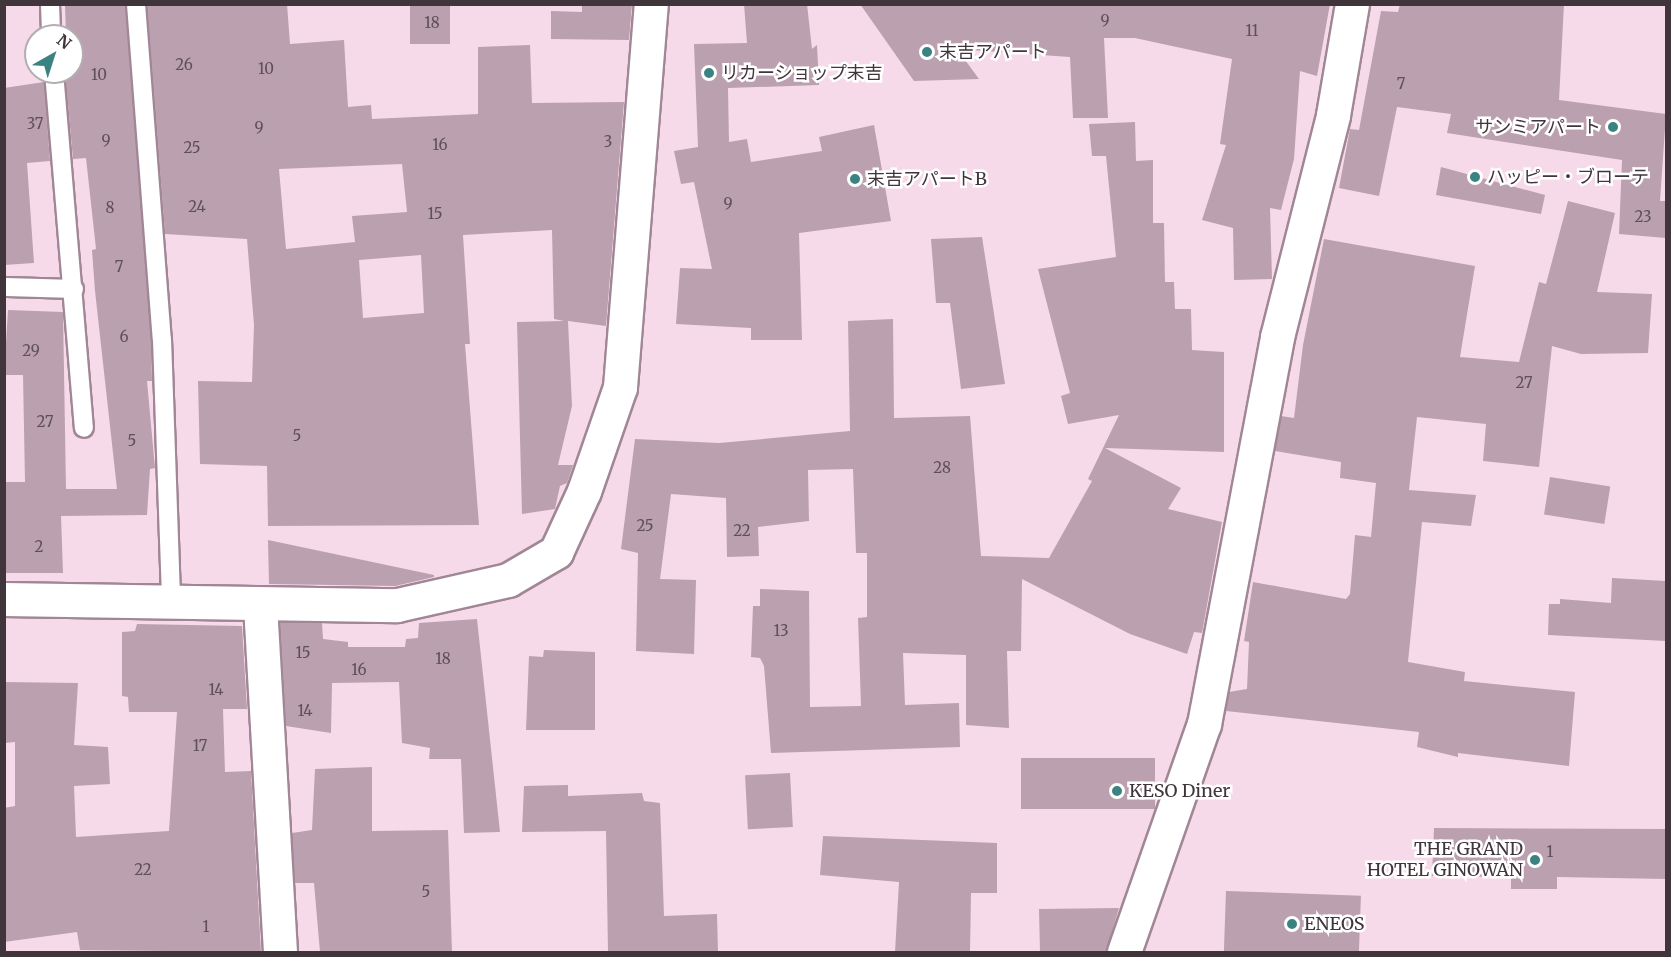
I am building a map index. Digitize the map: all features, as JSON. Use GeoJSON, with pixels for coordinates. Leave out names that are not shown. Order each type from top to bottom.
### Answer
{"type":"FeatureCollection","features":[{"type":"Feature","properties":{"kind":"street"},"geometry":{"type":"LineString","coordinates":[[4,599],[171,601],[260,605],[397,605],[508,580],[556,552],[584,491],[620,387],[651,4]]}},
{"type":"Feature","properties":{"kind":"street"},"geometry":{"type":"LineString","coordinates":[[1124,952],[1204,724],[1277,337],[1333,115],[1352,4]]}},
{"type":"Feature","properties":{"kind":"street"},"geometry":{"type":"LineString","coordinates":[[260,605],[280,952]]}},
{"type":"Feature","properties":{"kind":"lane"},"geometry":{"type":"LineString","coordinates":[[50,4],[51,24]]}},
{"type":"Feature","properties":{"kind":"lane"},"geometry":{"type":"LineString","coordinates":[[136,4],[162,339],[171,601]]}},
{"type":"Feature","properties":{"kind":"lane"},"geometry":{"type":"LineString","coordinates":[[55,84],[84,428]]}},
{"type":"Feature","properties":{"kind":"lane"},"geometry":{"type":"LineString","coordinates":[[4,287],[74,289]]}},
{"type":"Feature","properties":{"kind":"building"},"geometry":{"type":"Polygon","coordinates":[[[65,4],[125,4],[151,340],[152,381],[147,381],[155,468],[150,469],[147,515],[61,516],[63,573],[4,573],[4,482],[25,482],[23,375],[4,375],[8,310],[63,312],[66,489],[117,489],[95,291],[92,250],[96,249],[86,158],[73,159],[66,84],[84,84],[84,24],[66,24],[65,4]]]}},
{"type":"Feature","properties":{"kind":"building"},"geometry":{"type":"Polygon","coordinates":[[[147,4],[287,4],[290,44],[344,40],[348,107],[371,105],[372,119],[478,114],[478,47],[530,45],[532,103],[624,102],[606,326],[568,321],[572,406],[558,465],[573,465],[567,483],[560,486],[555,509],[522,514],[517,322],[564,321],[554,319],[552,230],[463,235],[470,344],[465,344],[479,525],[268,526],[267,466],[200,464],[198,381],[252,382],[254,325],[247,239],[165,234],[147,4]],[[402,164],[279,169],[286,249],[355,242],[352,216],[407,212],[402,164]],[[421,255],[359,260],[363,318],[424,313],[421,255]]]}},
{"type":"Feature","properties":{"kind":"building"},"geometry":{"type":"Polygon","coordinates":[[[410,4],[450,4],[450,44],[410,44],[410,4]]]}},
{"type":"Feature","properties":{"kind":"building"},"geometry":{"type":"Polygon","coordinates":[[[582,4],[632,4],[629,40],[551,39],[551,11],[582,12],[582,4]]]}},
{"type":"Feature","properties":{"kind":"building"},"geometry":{"type":"Polygon","coordinates":[[[744,4],[807,4],[812,49],[817,45],[819,85],[728,88],[729,142],[747,139],[751,162],[822,151],[819,137],[874,125],[891,221],[799,233],[802,340],[751,340],[751,328],[676,324],[680,268],[712,269],[694,182],[681,184],[674,151],[698,147],[694,44],[747,43],[744,4]]]}},
{"type":"Feature","properties":{"kind":"building"},"geometry":{"type":"Polygon","coordinates":[[[860,4],[1330,4],[1317,76],[1300,71],[1294,159],[1281,210],[1270,208],[1272,279],[1234,280],[1233,228],[1202,220],[1226,145],[1220,144],[1232,59],[1135,38],[1104,38],[1108,118],[1073,118],[1070,57],[957,49],[979,79],[914,81],[860,4]]]}},
{"type":"Feature","properties":{"kind":"building"},"geometry":{"type":"Polygon","coordinates":[[[1400,4],[1564,4],[1559,100],[1666,114],[1660,201],[1666,201],[1666,238],[1619,234],[1622,160],[1447,133],[1451,114],[1397,107],[1379,196],[1339,188],[1350,129],[1359,130],[1381,11],[1398,12],[1400,4]]]}},
{"type":"Feature","properties":{"kind":"building"},"geometry":{"type":"Polygon","coordinates":[[[44,84],[50,161],[27,163],[34,263],[4,265],[4,88],[44,84]]]}},
{"type":"Feature","properties":{"kind":"building"},"geometry":{"type":"Polygon","coordinates":[[[1135,122],[1136,161],[1153,160],[1153,223],[1164,223],[1165,282],[1174,282],[1175,309],[1191,309],[1192,350],[1224,352],[1224,452],[1105,448],[1181,488],[1168,509],[1222,522],[1202,633],[1194,632],[1187,654],[1130,634],[1022,579],[1021,651],[1007,651],[1009,728],[966,725],[966,655],[903,653],[905,705],[959,703],[960,747],[771,753],[764,666],[760,658],[751,657],[753,606],[760,606],[760,589],[809,591],[810,707],[861,706],[858,618],[867,617],[867,553],[856,553],[853,469],[808,470],[809,521],[758,527],[759,556],[727,557],[726,498],[671,494],[660,579],[696,580],[694,654],[636,651],[638,553],[621,549],[635,439],[719,443],[850,431],[848,321],[893,319],[894,418],[970,416],[981,556],[1049,558],[1092,481],[1088,479],[1119,415],[1068,424],[1061,396],[1070,393],[1038,269],[1116,257],[1106,156],[1092,156],[1089,124],[1135,122]]]}},
{"type":"Feature","properties":{"kind":"building"},"geometry":{"type":"Polygon","coordinates":[[[1441,167],[1545,195],[1541,214],[1436,195],[1441,167]]]}},
{"type":"Feature","properties":{"kind":"building"},"geometry":{"type":"Polygon","coordinates":[[[1568,201],[1615,213],[1597,292],[1652,294],[1648,353],[1581,354],[1552,346],[1539,467],[1483,461],[1486,424],[1417,417],[1409,490],[1476,495],[1471,526],[1422,522],[1408,662],[1465,672],[1464,681],[1575,692],[1569,766],[1458,753],[1458,757],[1417,747],[1419,732],[1226,711],[1229,692],[1247,689],[1249,642],[1244,641],[1253,582],[1346,599],[1350,594],[1355,535],[1371,537],[1376,483],[1340,478],[1341,462],[1275,451],[1281,416],[1294,418],[1303,345],[1324,239],[1475,266],[1460,357],[1519,362],[1539,282],[1546,284],[1568,201]]]}},
{"type":"Feature","properties":{"kind":"building"},"geometry":{"type":"Polygon","coordinates":[[[982,237],[1005,384],[961,389],[950,303],[936,303],[931,239],[982,237]]]}},
{"type":"Feature","properties":{"kind":"building"},"geometry":{"type":"Polygon","coordinates":[[[1550,477],[1610,487],[1604,524],[1544,515],[1550,477]]]}},
{"type":"Feature","properties":{"kind":"building"},"geometry":{"type":"Polygon","coordinates":[[[268,540],[434,575],[434,577],[395,586],[269,584],[268,540]]]}},
{"type":"Feature","properties":{"kind":"building"},"geometry":{"type":"Polygon","coordinates":[[[1612,578],[1666,581],[1666,641],[1548,635],[1549,604],[1560,604],[1560,599],[1611,603],[1612,578]]]}},
{"type":"Feature","properties":{"kind":"building"},"geometry":{"type":"Polygon","coordinates":[[[477,619],[500,832],[464,833],[461,759],[429,759],[430,748],[402,743],[399,682],[332,683],[331,733],[286,726],[280,622],[322,623],[323,639],[348,642],[348,647],[405,647],[406,639],[418,638],[419,623],[477,619]]]}},
{"type":"Feature","properties":{"kind":"building"},"geometry":{"type":"Polygon","coordinates":[[[137,624],[242,626],[247,709],[223,709],[225,772],[251,771],[261,952],[80,950],[77,932],[4,942],[4,808],[15,806],[15,742],[4,743],[4,682],[78,683],[74,745],[108,747],[110,784],[74,786],[76,837],[169,831],[177,712],[129,712],[128,697],[122,696],[122,632],[135,631],[137,624]]]}},
{"type":"Feature","properties":{"kind":"building"},"geometry":{"type":"Polygon","coordinates":[[[544,650],[595,652],[595,730],[526,730],[529,656],[543,657],[544,650]]]}},
{"type":"Feature","properties":{"kind":"building"},"geometry":{"type":"Polygon","coordinates":[[[1021,758],[1155,758],[1155,809],[1021,809],[1021,758]]]}},
{"type":"Feature","properties":{"kind":"building"},"geometry":{"type":"Polygon","coordinates":[[[372,767],[372,831],[448,830],[452,952],[320,952],[314,883],[295,883],[292,833],[312,830],[315,769],[372,767]]]}},
{"type":"Feature","properties":{"kind":"building"},"geometry":{"type":"Polygon","coordinates":[[[790,773],[793,827],[748,829],[745,775],[790,773]]]}},
{"type":"Feature","properties":{"kind":"building"},"geometry":{"type":"Polygon","coordinates":[[[568,785],[568,796],[642,793],[644,801],[660,803],[664,916],[717,914],[718,952],[608,952],[606,831],[522,832],[524,786],[568,785]]]}},
{"type":"Feature","properties":{"kind":"building"},"geometry":{"type":"Polygon","coordinates":[[[1434,828],[1666,829],[1666,879],[1557,877],[1557,889],[1511,889],[1511,877],[1432,876],[1434,828]]]}},
{"type":"Feature","properties":{"kind":"building"},"geometry":{"type":"Polygon","coordinates":[[[823,836],[997,843],[997,893],[971,893],[970,952],[895,952],[899,882],[820,875],[823,836]]]}},
{"type":"Feature","properties":{"kind":"building","name":"ENEOS"},"geometry":{"type":"Polygon","coordinates":[[[1226,891],[1361,896],[1359,952],[1224,952],[1226,891]]]}},
{"type":"Feature","properties":{"kind":"building"},"geometry":{"type":"Polygon","coordinates":[[[1119,908],[1106,952],[1040,952],[1039,909],[1119,908]]]}},
{"type":"Feature","properties":{"kind":"place","name":"末吉アパート"},"geometry":{"type":"Point","coordinates":[927,52]}},
{"type":"Feature","properties":{"kind":"place","name":"リカーショップ末吉"},"geometry":{"type":"Point","coordinates":[709,73]}},
{"type":"Feature","properties":{"kind":"place","name":"サンミアパート"},"geometry":{"type":"Point","coordinates":[1613,127]}},
{"type":"Feature","properties":{"kind":"place","name":"ハッピー・ブローテ"},"geometry":{"type":"Point","coordinates":[1475,177]}},
{"type":"Feature","properties":{"kind":"place","name":"末吉アパートB"},"geometry":{"type":"Point","coordinates":[855,179]}},
{"type":"Feature","properties":{"kind":"place","name":"KESO Diner"},"geometry":{"type":"Point","coordinates":[1117,791]}},
{"type":"Feature","properties":{"kind":"place","name":"THE GRAND HOTEL GINOWAN"},"geometry":{"type":"Point","coordinates":[1535,860]}},
{"type":"Feature","properties":{"kind":"place","name":"ENEOS"},"geometry":{"type":"Point","coordinates":[1292,924]}}]}
